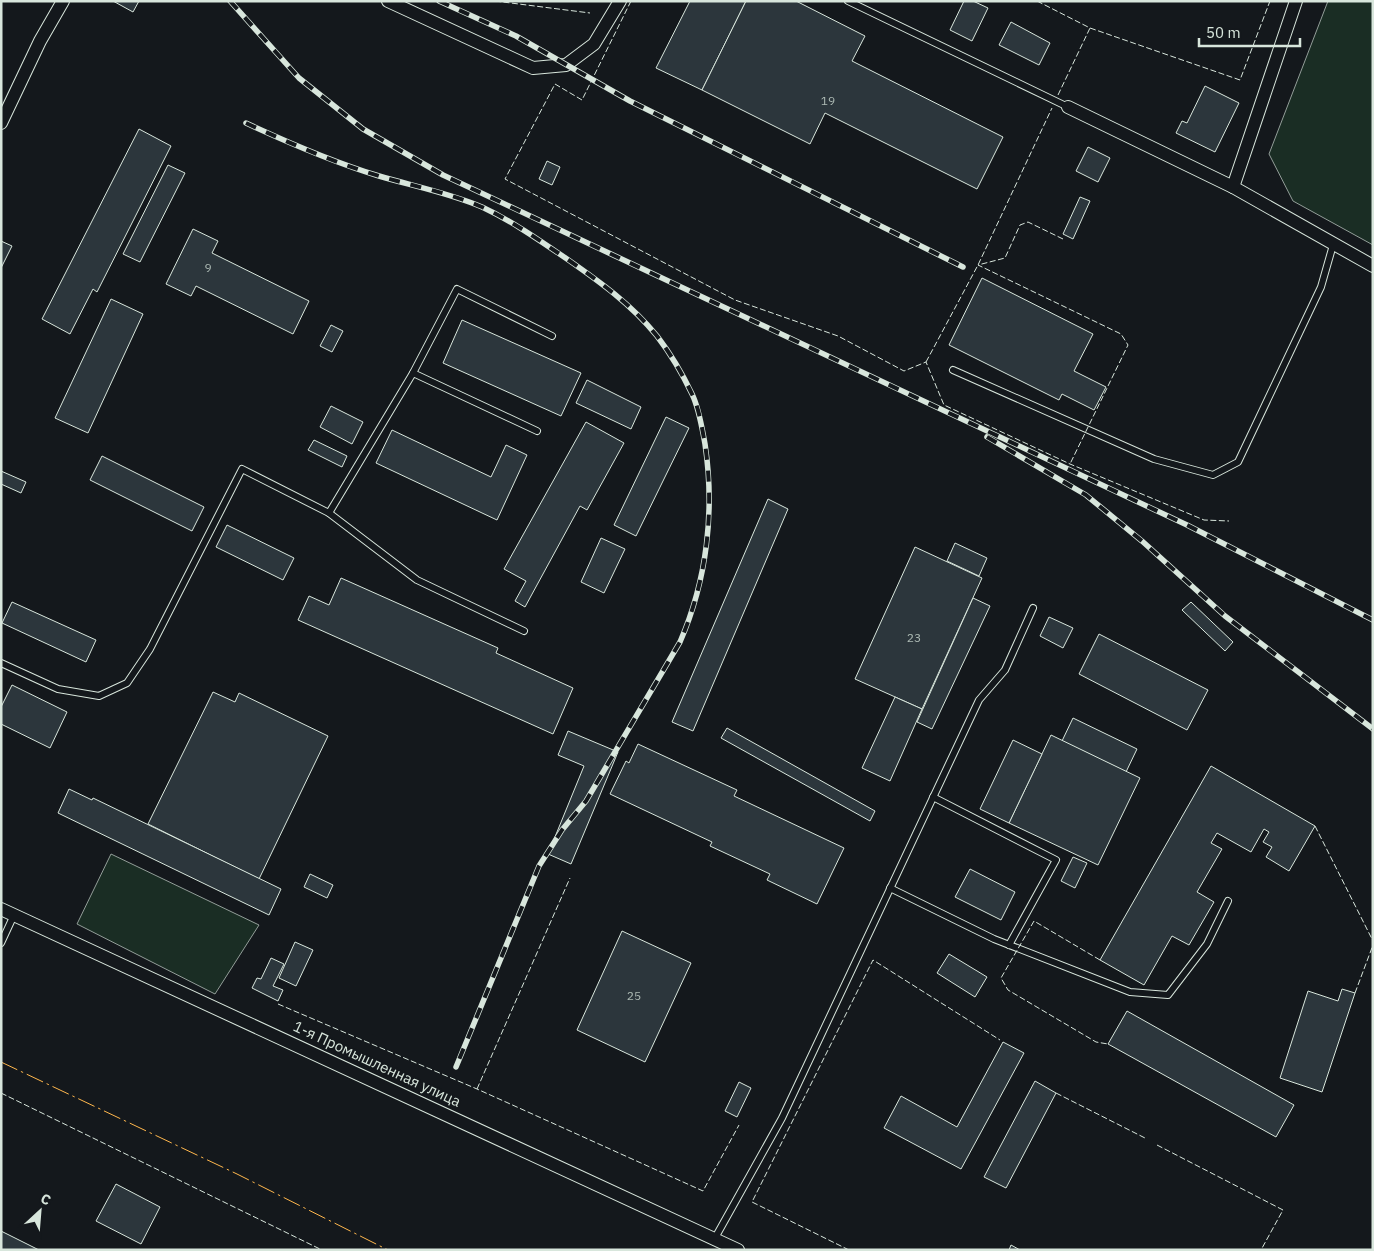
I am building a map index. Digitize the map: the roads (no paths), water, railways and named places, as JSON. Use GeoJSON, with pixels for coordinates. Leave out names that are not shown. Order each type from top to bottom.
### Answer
{"type":"FeatureCollection","features":[{"type":"Feature","properties":{"kind":"street"},"geometry":{"type":"LineString","coordinates":[[1,123],[40,41],[63,1]]}},
{"type":"Feature","properties":{"kind":"street"},"geometry":{"type":"LineString","coordinates":[[388,1],[533,68],[566,65],[594,44],[620,1]]}},
{"type":"Feature","properties":{"kind":"street"},"geometry":{"type":"LineString","coordinates":[[1233,187],[1296,1]]}},
{"type":"Feature","properties":{"kind":"street"},"geometry":{"type":"LineString","coordinates":[[1068,107],[1233,187],[1373,266]]}},
{"type":"Feature","properties":{"kind":"street","name":"1-я Промышленная улица"},"geometry":{"type":"LineString","coordinates":[[1,908],[738,1250]]}},
{"type":"Feature","properties":{"kind":"lane"},"geometry":{"type":"LineString","coordinates":[[848,1],[1068,107]]}},
{"type":"Feature","properties":{"kind":"lane"},"geometry":{"type":"LineString","coordinates":[[953,370],[1154,459],[1213,475],[1238,462],[1321,287],[1333,245]]}},
{"type":"Feature","properties":{"kind":"lane"},"geometry":{"type":"LineString","coordinates":[[329,513],[413,373],[457,289],[552,336]]}},
{"type":"Feature","properties":{"kind":"lane"},"geometry":{"type":"LineString","coordinates":[[413,373],[537,431]]}},
{"type":"Feature","properties":{"kind":"lane"},"geometry":{"type":"LineString","coordinates":[[1,663],[58,689],[99,696],[127,683],[150,649],[242,469],[329,513],[417,580],[524,631]]}},
{"type":"Feature","properties":{"kind":"lane"},"geometry":{"type":"LineString","coordinates":[[715,1238],[782,1118],[979,700],[1005,670],[1033,608]]}},
{"type":"Feature","properties":{"kind":"lane"},"geometry":{"type":"LineString","coordinates":[[933,797],[1056,860],[1009,945]]}},
{"type":"Feature","properties":{"kind":"lane"},"geometry":{"type":"LineString","coordinates":[[890,888],[1009,945],[1130,992],[1168,995],[1208,944],[1228,902]]}},
{"type":"Feature","properties":{"kind":"lane"},"geometry":{"type":"LineString","coordinates":[[1,943],[14,915]]}},
{"type":"Feature","properties":{"kind":"railway"},"geometry":{"type":"LineString","coordinates":[[230,1],[299,78],[363,129],[443,175],[1187,525],[1373,620]]}},
{"type":"Feature","properties":{"kind":"railway"},"geometry":{"type":"LineString","coordinates":[[439,1],[516,36],[630,101],[963,267]]}},
{"type":"Feature","properties":{"kind":"railway"},"geometry":{"type":"LineString","coordinates":[[246,123],[345,165],[470,202],[504,218],[536,238],[603,285],[647,324],[662,343],[680,372],[694,400],[700,418],[708,469],[709,520],[697,594],[680,642],[586,801],[562,830],[539,866],[456,1067]]}},
{"type":"Feature","properties":{"kind":"railway"},"geometry":{"type":"LineString","coordinates":[[987,437],[1086,495],[1142,541],[1225,616],[1373,729]]}}]}
